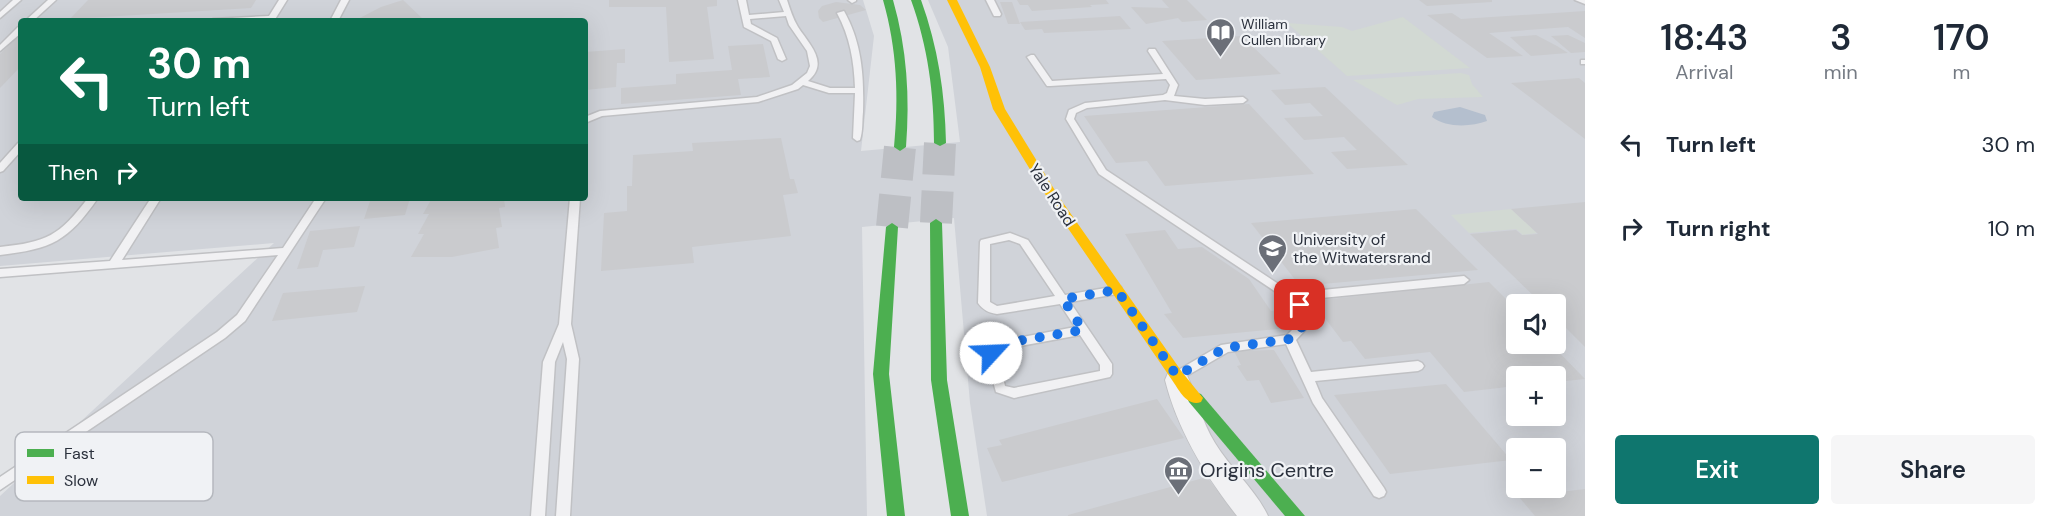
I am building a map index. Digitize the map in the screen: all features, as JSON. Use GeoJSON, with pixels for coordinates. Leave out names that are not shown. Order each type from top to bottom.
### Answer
{"type":"FeatureCollection","features":[{"type":"Feature","properties":{"kind":"main road"},"geometry":{"type":"LineString","coordinates":[[888,0],[895,17],[901,60],[904,112],[900,147]]}},
{"type":"Feature","properties":{"kind":"main road"},"geometry":{"type":"LineString","coordinates":[[916,0],[935,58],[941,113],[940,143]]}},
{"type":"Feature","properties":{"kind":"main road","name":"Yale Road"},"geometry":{"type":"LineString","coordinates":[[952,0],[985,67],[999,109],[1009,127],[1117,290],[1177,376],[1296,516]]}},
{"type":"Feature","properties":{"kind":"main road"},"geometry":{"type":"LineString","coordinates":[[936,223],[939,380],[960,516]]}},
{"type":"Feature","properties":{"kind":"main road"},"geometry":{"type":"LineString","coordinates":[[892,227],[882,374],[896,516]]}},
{"type":"Feature","properties":{"kind":"street","name":"Yale Road"},"geometry":{"type":"LineString","coordinates":[[1177,376],[1189,423],[1204,449],[1254,516]]}},
{"type":"Feature","properties":{"kind":"lane"},"geometry":{"type":"LineString","coordinates":[[0,16],[17,0]]}},
{"type":"Feature","properties":{"kind":"lane"},"geometry":{"type":"LineString","coordinates":[[32,18],[52,0]]}},
{"type":"Feature","properties":{"kind":"lane"},"geometry":{"type":"LineString","coordinates":[[272,18],[283,0]]}},
{"type":"Feature","properties":{"kind":"lane"},"geometry":{"type":"LineString","coordinates":[[336,18],[345,0]]}},
{"type":"Feature","properties":{"kind":"lane"},"geometry":{"type":"LineString","coordinates":[[742,0],[745,17],[751,30],[774,40],[782,59]]}},
{"type":"Feature","properties":{"kind":"lane"},"geometry":{"type":"LineString","coordinates":[[588,119],[600,114],[759,99],[775,95],[803,82],[811,74],[813,58],[788,14],[783,0]]}},
{"type":"Feature","properties":{"kind":"lane"},"geometry":{"type":"LineString","coordinates":[[990,0],[997,14]]}},
{"type":"Feature","properties":{"kind":"lane"},"geometry":{"type":"LineString","coordinates":[[1579,0],[1585,2]]}},
{"type":"Feature","properties":{"kind":"lane"},"geometry":{"type":"LineString","coordinates":[[841,13],[850,28],[856,46],[859,91],[856,138]]}},
{"type":"Feature","properties":{"kind":"lane"},"geometry":{"type":"LineString","coordinates":[[745,17],[788,14]]}},
{"type":"Feature","properties":{"kind":"lane"},"geometry":{"type":"LineString","coordinates":[[0,49],[18,32]]}},
{"type":"Feature","properties":{"kind":"lane"},"geometry":{"type":"LineString","coordinates":[[1152,51],[1174,85],[1173,91],[1165,97]]}},
{"type":"Feature","properties":{"kind":"lane"},"geometry":{"type":"LineString","coordinates":[[1031,57],[1050,84],[1169,76]]}},
{"type":"Feature","properties":{"kind":"lane"},"geometry":{"type":"LineString","coordinates":[[803,82],[829,90],[859,91]]}},
{"type":"Feature","properties":{"kind":"lane"},"geometry":{"type":"LineString","coordinates":[[1177,376],[1225,348],[1290,339],[1301,331],[1305,319],[1300,305],[1102,172],[1070,119],[1072,112],[1085,106],[1165,97],[1205,102],[1243,100]]}},
{"type":"Feature","properties":{"kind":"lane"},"geometry":{"type":"LineString","coordinates":[[0,169],[18,148]]}},
{"type":"Feature","properties":{"kind":"lane"},"geometry":{"type":"LineString","coordinates":[[0,251],[29,249],[53,242],[71,228],[91,201]]}},
{"type":"Feature","properties":{"kind":"lane"},"geometry":{"type":"LineString","coordinates":[[113,265],[154,201]]}},
{"type":"Feature","properties":{"kind":"lane"},"geometry":{"type":"LineString","coordinates":[[77,432],[221,335],[241,318],[283,251],[319,201]]}},
{"type":"Feature","properties":{"kind":"lane"},"geometry":{"type":"LineString","coordinates":[[563,516],[573,359],[565,324],[575,201]]}},
{"type":"Feature","properties":{"kind":"lane"},"geometry":{"type":"LineString","coordinates":[[1083,330],[995,346],[991,353],[1000,389],[1014,393],[1106,374],[1106,364],[1063,299],[1020,239],[1010,236],[985,242],[986,307],[997,310],[1063,299],[1117,290]]}},
{"type":"Feature","properties":{"kind":"lane"},"geometry":{"type":"LineString","coordinates":[[0,273],[283,251]]}},
{"type":"Feature","properties":{"kind":"lane"},"geometry":{"type":"LineString","coordinates":[[1291,297],[1464,280]]}},
{"type":"Feature","properties":{"kind":"lane"},"geometry":{"type":"LineString","coordinates":[[538,516],[549,362],[565,324]]}},
{"type":"Feature","properties":{"kind":"lane"},"geometry":{"type":"LineString","coordinates":[[1290,339],[1306,377],[1324,410],[1379,492]]}},
{"type":"Feature","properties":{"kind":"lane"},"geometry":{"type":"LineString","coordinates":[[1306,377],[1418,366]]}},
{"type":"Feature","properties":{"kind":"lane"},"geometry":{"type":"LineString","coordinates":[[0,484],[15,474]]}},
{"type":"Feature","properties":{"kind":"shaded area","name":"University of the Witwatersrand"},"geometry":{"type":"Polygon","coordinates":[[[0,0],[863,0],[874,36],[861,151],[960,142],[948,47],[928,0],[1585,0],[1585,516],[987,516],[970,403],[954,218],[862,227],[867,516],[0,516],[0,496],[15,482],[15,501],[213,501],[213,432],[69,432],[274,243],[0,266],[0,0]]]}},
{"type":"Feature","properties":{"kind":"shaded area"},"geometry":{"type":"Polygon","coordinates":[[[1403,17],[1470,68],[1347,76],[1287,23],[1342,27],[1352,31],[1403,17]]]}},
{"type":"Feature","properties":{"kind":"shaded area"},"geometry":{"type":"Polygon","coordinates":[[[1461,73],[1469,75],[1472,84],[1483,97],[1418,99],[1397,105],[1353,80],[1461,73]]]}},
{"type":"Feature","properties":{"kind":"shaded area"},"geometry":{"type":"Polygon","coordinates":[[[1511,209],[1537,233],[1523,235],[1516,229],[1469,233],[1451,215],[1511,209]]]}},
{"type":"Feature","properties":{"kind":"water"},"geometry":{"type":"Polygon","coordinates":[[[1460,107],[1485,115],[1487,121],[1451,125],[1432,117],[1434,112],[1460,107]]]}},
{"type":"Feature","properties":{"kind":"building"},"geometry":{"type":"Polygon","coordinates":[[[88,0],[256,0],[251,8],[71,18],[88,0]]]}},
{"type":"Feature","properties":{"kind":"building"},"geometry":{"type":"Polygon","coordinates":[[[403,0],[422,18],[360,18],[381,7],[403,0]]]}},
{"type":"Feature","properties":{"kind":"building"},"geometry":{"type":"Polygon","coordinates":[[[609,0],[717,0],[717,6],[707,7],[714,59],[669,62],[666,7],[609,7],[609,0]]]}},
{"type":"Feature","properties":{"kind":"building"},"geometry":{"type":"Polygon","coordinates":[[[1017,0],[1106,0],[1109,4],[1032,11],[1028,5],[1020,5],[1017,0]]]}},
{"type":"Feature","properties":{"kind":"building"},"geometry":{"type":"Polygon","coordinates":[[[1162,0],[1187,0],[1207,20],[1182,22],[1178,18],[1146,24],[1131,7],[1169,8],[1162,0]]]}},
{"type":"Feature","properties":{"kind":"building"},"geometry":{"type":"Polygon","coordinates":[[[1419,0],[1492,0],[1492,2],[1427,6],[1419,0]]]}},
{"type":"Feature","properties":{"kind":"building"},"geometry":{"type":"Polygon","coordinates":[[[836,2],[860,5],[866,10],[823,22],[819,18],[818,11],[822,6],[836,2]]]}},
{"type":"Feature","properties":{"kind":"building"},"geometry":{"type":"Polygon","coordinates":[[[1000,2],[1012,2],[1020,24],[1008,24],[1000,2]]]}},
{"type":"Feature","properties":{"kind":"building"},"geometry":{"type":"Polygon","coordinates":[[[1585,11],[1585,38],[1568,27],[1489,33],[1523,56],[1487,58],[1427,15],[1452,13],[1461,19],[1585,11]]]}},
{"type":"Feature","properties":{"kind":"building"},"geometry":{"type":"Polygon","coordinates":[[[1120,16],[1131,29],[1044,33],[1042,29],[1025,30],[1020,22],[1120,16]]]}},
{"type":"Feature","properties":{"kind":"building"},"geometry":{"type":"Polygon","coordinates":[[[1536,35],[1568,53],[1531,56],[1510,37],[1536,35]]]}},
{"type":"Feature","properties":{"kind":"building"},"geometry":{"type":"Polygon","coordinates":[[[1568,35],[1585,43],[1585,52],[1571,53],[1551,36],[1568,35]]]}},
{"type":"Feature","properties":{"kind":"building"},"geometry":{"type":"Polygon","coordinates":[[[18,36],[18,69],[0,88],[0,54],[18,36]]]}},
{"type":"Feature","properties":{"kind":"building","name":"William Cullen library"},"geometry":{"type":"Polygon","coordinates":[[[1242,36],[1281,74],[1196,80],[1162,41],[1242,36]]]}},
{"type":"Feature","properties":{"kind":"building"},"geometry":{"type":"Polygon","coordinates":[[[763,44],[770,77],[738,79],[741,95],[621,104],[621,88],[676,84],[676,74],[732,70],[728,46],[763,44]]]}},
{"type":"Feature","properties":{"kind":"building"},"geometry":{"type":"Polygon","coordinates":[[[625,49],[625,63],[617,63],[616,87],[588,90],[588,52],[625,49]]]}},
{"type":"Feature","properties":{"kind":"building"},"geometry":{"type":"Polygon","coordinates":[[[1579,78],[1585,83],[1585,139],[1511,83],[1579,78]]]}},
{"type":"Feature","properties":{"kind":"building"},"geometry":{"type":"Polygon","coordinates":[[[1325,87],[1408,165],[1347,169],[1331,152],[1357,150],[1344,137],[1304,140],[1284,118],[1323,116],[1310,103],[1285,105],[1271,90],[1325,87]]]}},
{"type":"Feature","properties":{"kind":"building"},"geometry":{"type":"Polygon","coordinates":[[[1249,104],[1314,174],[1165,186],[1147,161],[1116,163],[1084,116],[1249,104]]]}},
{"type":"Feature","properties":{"kind":"building"},"geometry":{"type":"Polygon","coordinates":[[[781,138],[790,179],[794,179],[798,193],[783,195],[791,236],[692,247],[694,263],[601,271],[604,213],[627,211],[627,186],[632,186],[633,155],[693,151],[692,143],[781,138]]]}},
{"type":"Feature","properties":{"kind":"building"},"geometry":{"type":"Polygon","coordinates":[[[370,201],[409,201],[405,215],[364,219],[370,201]]]}},
{"type":"Feature","properties":{"kind":"building"},"geometry":{"type":"Polygon","coordinates":[[[430,201],[504,201],[505,207],[499,208],[502,227],[496,228],[499,248],[452,257],[411,257],[424,234],[418,234],[429,214],[423,214],[430,201]]]}},
{"type":"Feature","properties":{"kind":"building"},"geometry":{"type":"Polygon","coordinates":[[[1585,202],[1585,347],[1566,328],[1566,294],[1532,294],[1470,234],[1516,230],[1522,235],[1538,234],[1511,209],[1585,202]]]}},
{"type":"Feature","properties":{"kind":"building"},"geometry":{"type":"Polygon","coordinates":[[[1416,209],[1478,270],[1300,286],[1251,223],[1416,209]]]}},
{"type":"Feature","properties":{"kind":"building"},"geometry":{"type":"Polygon","coordinates":[[[360,226],[354,247],[323,250],[318,267],[297,269],[310,231],[360,226]]]}},
{"type":"Feature","properties":{"kind":"building"},"geometry":{"type":"Polygon","coordinates":[[[1165,230],[1178,249],[1202,247],[1249,279],[1271,311],[1286,309],[1299,327],[1183,338],[1164,314],[1172,313],[1125,234],[1165,230]]]}},
{"type":"Feature","properties":{"kind":"building"},"geometry":{"type":"Polygon","coordinates":[[[1489,282],[1506,299],[1506,354],[1561,354],[1585,379],[1566,381],[1566,366],[1506,366],[1506,387],[1464,392],[1430,352],[1365,359],[1351,341],[1343,342],[1312,301],[1489,282]]]}},
{"type":"Feature","properties":{"kind":"building"},"geometry":{"type":"Polygon","coordinates":[[[365,286],[357,312],[272,321],[283,293],[365,286]]]}},
{"type":"Feature","properties":{"kind":"building"},"geometry":{"type":"Polygon","coordinates":[[[1274,350],[1304,398],[1271,403],[1259,380],[1247,381],[1237,366],[1241,365],[1234,351],[1274,350]]]}},
{"type":"Feature","properties":{"kind":"building"},"geometry":{"type":"Polygon","coordinates":[[[1446,384],[1506,454],[1506,461],[1390,474],[1334,395],[1446,384]]]}},
{"type":"Feature","properties":{"kind":"building"},"geometry":{"type":"Polygon","coordinates":[[[1157,399],[1184,438],[1002,482],[987,448],[1002,445],[999,440],[1157,399]]]}},
{"type":"Feature","properties":{"kind":"building","name":"Origins Centre"},"geometry":{"type":"Polygon","coordinates":[[[1207,477],[1236,516],[1068,516],[1068,515],[1207,477]]]}},
{"type":"Feature","properties":{"kind":"building"},"geometry":{"type":"Polygon","coordinates":[[[1585,489],[1585,516],[1535,516],[1520,498],[1566,498],[1566,491],[1585,489]]]}},
{"type":"Feature","properties":{"kind":"tunnel"},"geometry":{"type":"LineString","coordinates":[[936,223],[940,143]]}},
{"type":"Feature","properties":{"kind":"tunnel"},"geometry":{"type":"LineString","coordinates":[[892,227],[900,147]]}},
{"type":"Feature","properties":{"kind":"traffic: fast"},"geometry":{"type":"LineString","coordinates":[[888,0],[897,36],[902,73],[900,147]]}},
{"type":"Feature","properties":{"kind":"traffic: fast"},"geometry":{"type":"LineString","coordinates":[[916,0],[932,52],[939,106],[940,143]]}},
{"type":"Feature","properties":{"kind":"traffic: fast"},"geometry":{"type":"LineString","coordinates":[[936,223],[939,380],[960,516]]}},
{"type":"Feature","properties":{"kind":"traffic: fast"},"geometry":{"type":"LineString","coordinates":[[892,227],[881,374],[896,516]]}},
{"type":"Feature","properties":{"kind":"traffic: fast"},"geometry":{"type":"LineString","coordinates":[[1195,398],[1296,516]]}},
{"type":"Feature","properties":{"kind":"traffic: slow"},"geometry":{"type":"LineString","coordinates":[[952,0],[985,67],[999,109],[1054,199],[1177,376],[1195,398]]}},
{"type":"Feature","properties":{"kind":"place","name":"William Cullen library"},"geometry":{"type":"Point","coordinates":[1220,58]}},
{"type":"Feature","properties":{"kind":"place","name":"University of the Witwatersrand"},"geometry":{"type":"Point","coordinates":[1272,274]}},
{"type":"Feature","properties":{"kind":"place","name":"Origins Centre"},"geometry":{"type":"Point","coordinates":[1179,496]}},
{"type":"Feature","properties":{"kind":"route"},"geometry":{"type":"LineString","coordinates":[[991,353],[992,349],[999,344],[1083,330],[1063,299],[1117,290],[1177,376],[1225,348],[1290,339],[1301,331],[1304,325],[1304,312],[1300,305]]}}]}
